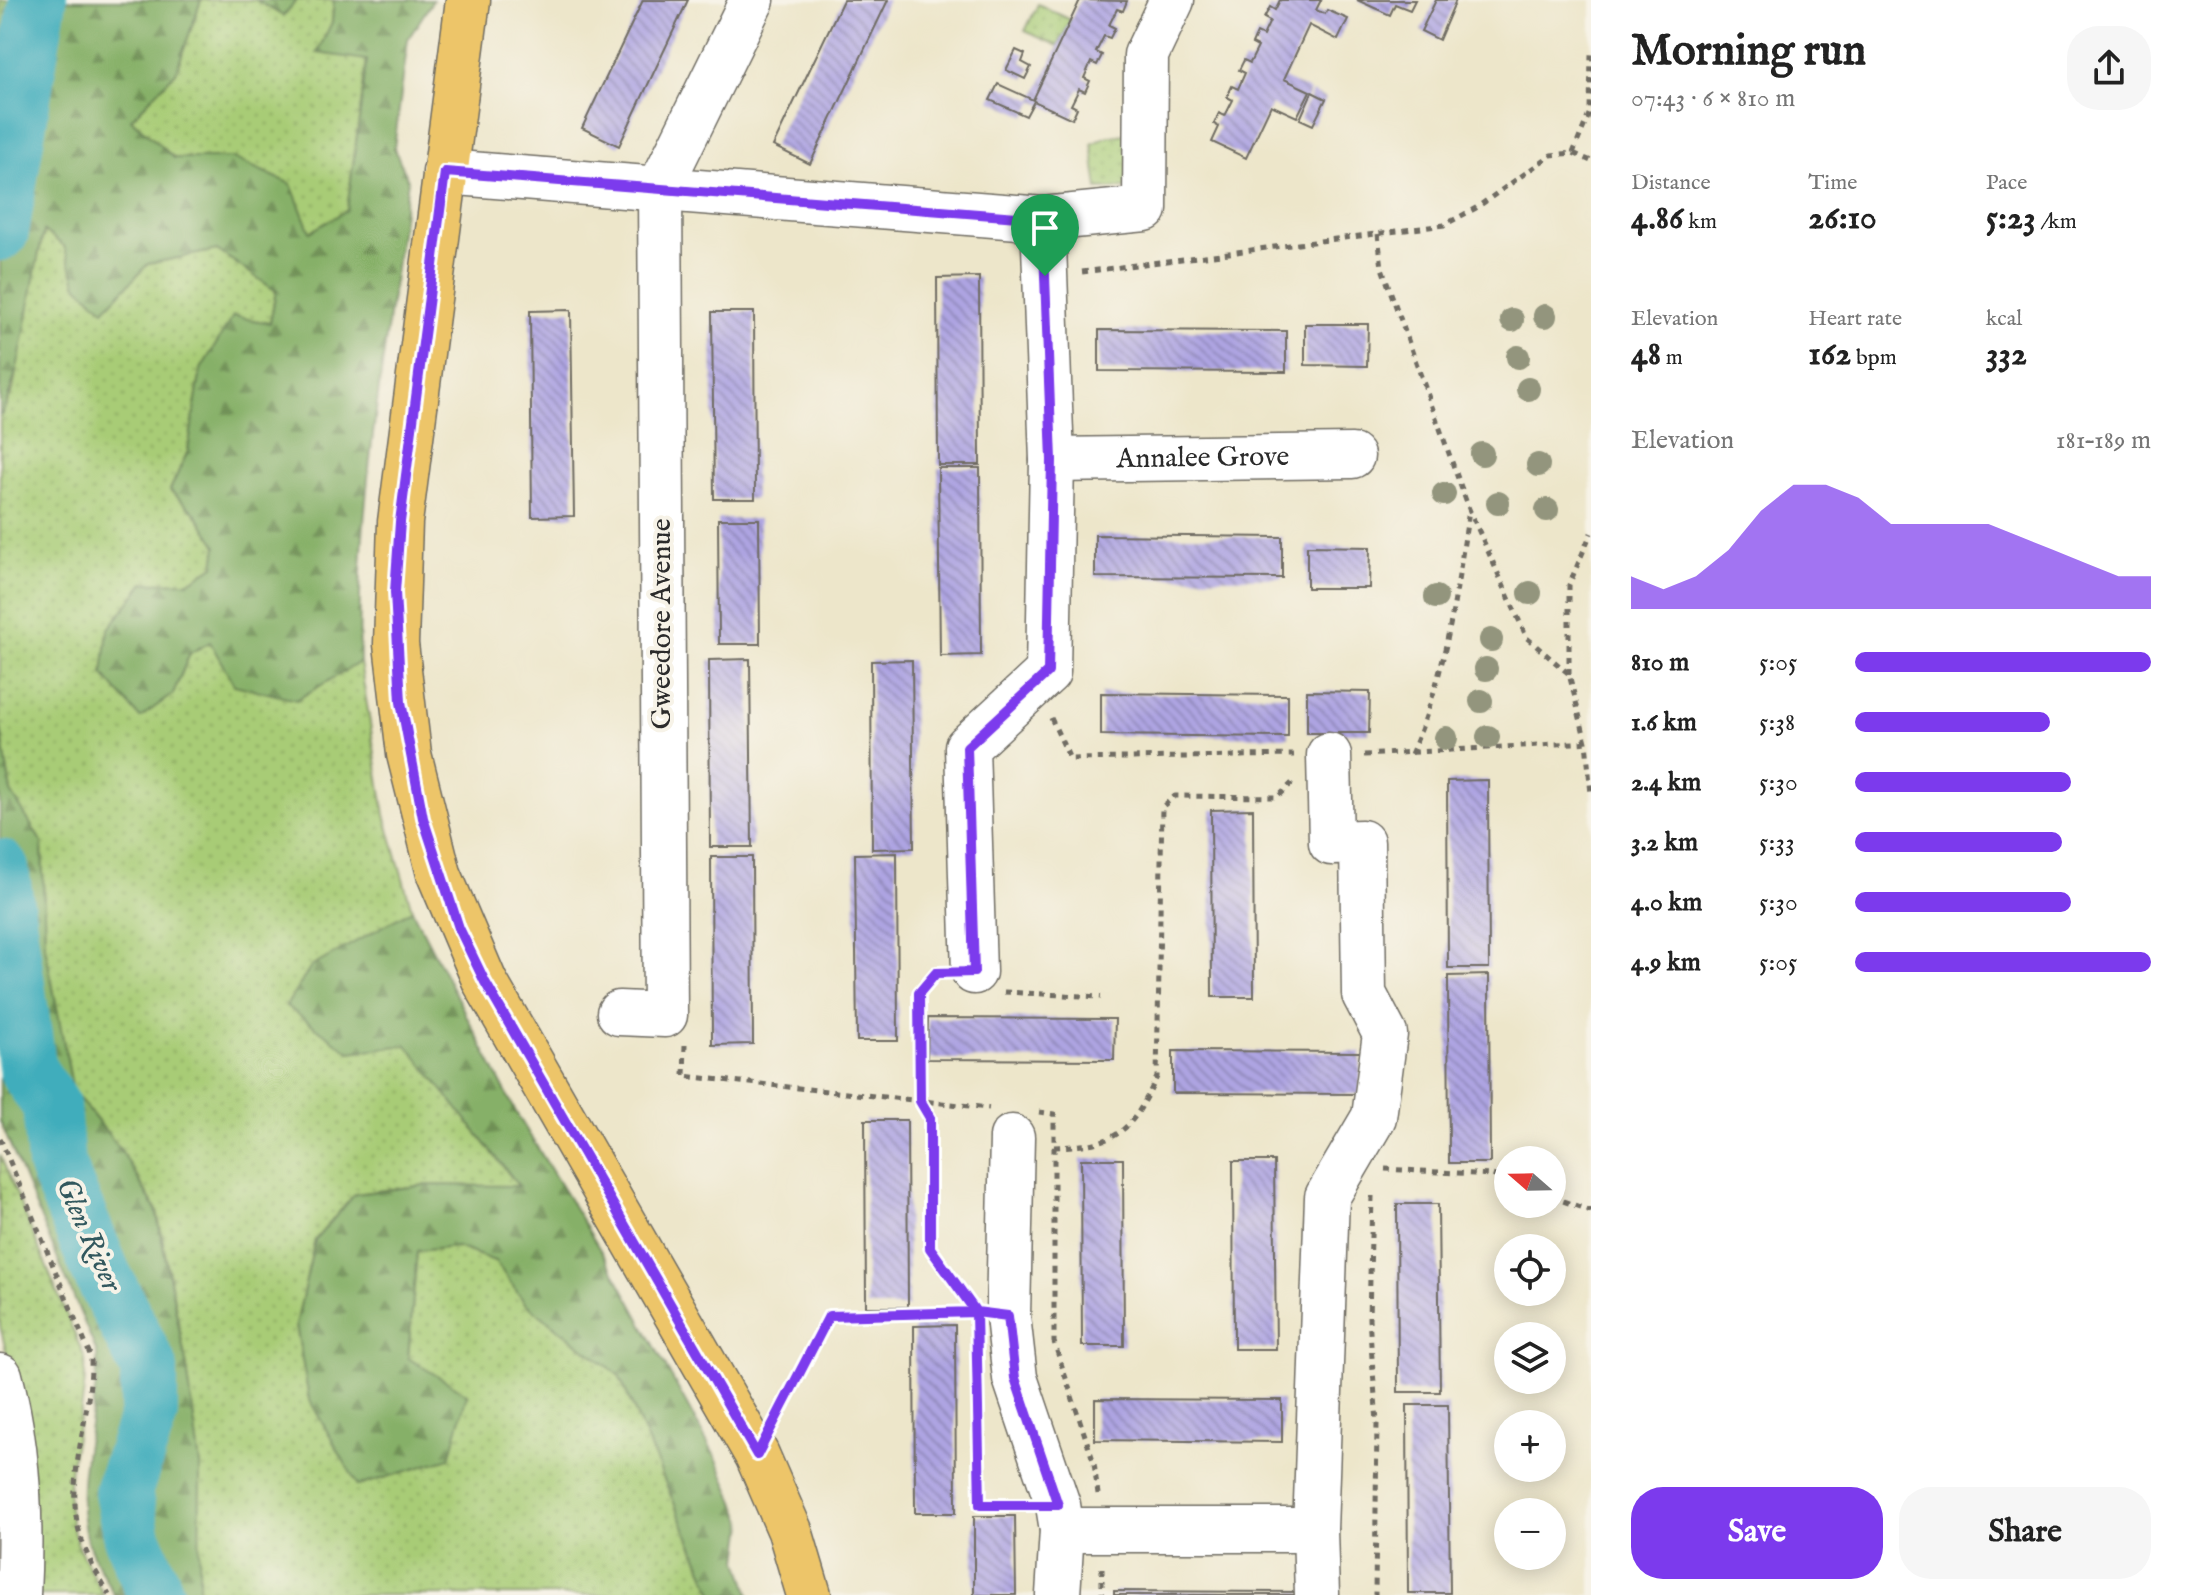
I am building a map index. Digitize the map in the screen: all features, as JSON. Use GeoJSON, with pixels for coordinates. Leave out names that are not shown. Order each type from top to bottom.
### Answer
{"type":"FeatureCollection","features":[{"type":"Feature","properties":{"kind":"main road"},"geometry":{"type":"LineString","coordinates":[[468,0],[401,507],[395,592],[401,702],[423,818],[459,928],[485,982],[757,1455],[790,1531],[809,1595]]}},
{"type":"Feature","properties":{"kind":"street"},"geometry":{"type":"LineString","coordinates":[[660,187],[752,0]]}},
{"type":"Feature","properties":{"kind":"street"},"geometry":{"type":"LineString","coordinates":[[445,172],[1043,219],[1145,209],[1146,55],[1172,0]]}},
{"type":"Feature","properties":{"kind":"street","name":"Gweedore Avenue"},"geometry":{"type":"LineString","coordinates":[[660,187],[665,1015]]}},
{"type":"Feature","properties":{"kind":"street"},"geometry":{"type":"LineString","coordinates":[[974,972],[967,747],[1048,672],[1052,460],[1043,219]]}},
{"type":"Feature","properties":{"kind":"street","name":"Annalee Grove"},"geometry":{"type":"LineString","coordinates":[[1052,460],[1352,456]]}},
{"type":"Feature","properties":{"kind":"street"},"geometry":{"type":"LineString","coordinates":[[1317,1595],[1315,1530],[1327,1197],[1372,1164],[1374,1117],[1385,1034],[1364,994],[1362,842],[1331,843],[1329,755]]}},
{"type":"Feature","properties":{"kind":"street"},"geometry":{"type":"LineString","coordinates":[[619,1013],[665,1015]]}},
{"type":"Feature","properties":{"kind":"street"},"geometry":{"type":"LineString","coordinates":[[1013,1119],[1008,1316],[1015,1378],[1074,1522],[1058,1595]]}},
{"type":"Feature","properties":{"kind":"street"},"geometry":{"type":"LineString","coordinates":[[0,1376],[17,1470],[21,1539],[18,1595]]}},
{"type":"Feature","properties":{"kind":"street"},"geometry":{"type":"LineString","coordinates":[[1074,1522],[1315,1530]]}},
{"type":"Feature","properties":{"kind":"path"},"geometry":{"type":"LineString","coordinates":[[1573,153],[1590,112],[1591,54]]}},
{"type":"Feature","properties":{"kind":"path"},"geometry":{"type":"LineString","coordinates":[[1045,276],[1444,225],[1476,208],[1551,155],[1573,153],[1591,161]]}},
{"type":"Feature","properties":{"kind":"path"},"geometry":{"type":"LineString","coordinates":[[1378,234],[1382,268],[1469,509],[1527,638],[1569,674]]}},
{"type":"Feature","properties":{"kind":"path"},"geometry":{"type":"LineString","coordinates":[[1411,754],[1431,707],[1445,655],[1469,509]]}},
{"type":"Feature","properties":{"kind":"path"},"geometry":{"type":"LineString","coordinates":[[1591,533],[1569,585],[1569,674],[1586,742],[1591,794]]}},
{"type":"Feature","properties":{"kind":"path"},"geometry":{"type":"LineString","coordinates":[[1054,1147],[1094,1145],[1122,1132],[1141,1110],[1157,1077],[1162,807],[1175,796],[1278,797],[1295,781]]}},
{"type":"Feature","properties":{"kind":"path"},"geometry":{"type":"LineString","coordinates":[[976,1327],[976,1312],[930,1248],[930,1118],[920,1101],[919,993],[936,973],[974,972],[990,991],[1101,997]]}},
{"type":"Feature","properties":{"kind":"path"},"geometry":{"type":"LineString","coordinates":[[665,1015],[685,1044],[684,1076],[920,1101],[1013,1119],[1054,1114],[1054,1342],[1094,1463],[1074,1522],[1102,1595]]}},
{"type":"Feature","properties":{"kind":"path"},"geometry":{"type":"LineString","coordinates":[[0,1138],[91,1357],[92,1387],[77,1478],[76,1510],[90,1562],[109,1595]]}},
{"type":"Feature","properties":{"kind":"path"},"geometry":{"type":"LineString","coordinates":[[1372,1164],[1494,1176]]}},
{"type":"Feature","properties":{"kind":"path"},"geometry":{"type":"LineString","coordinates":[[1372,1187],[1369,1319],[1377,1422],[1375,1595]]}},
{"type":"Feature","properties":{"kind":"path"},"geometry":{"type":"LineString","coordinates":[[1566,1202],[1591,1211]]}},
{"type":"Feature","properties":{"kind":"path"},"geometry":{"type":"LineString","coordinates":[[757,1455],[829,1316],[976,1312]]}},
{"type":"Feature","properties":{"kind":"path"},"geometry":{"type":"LineString","coordinates":[[977,1386],[980,1505],[1074,1522]]}},
{"type":"Feature","properties":{"kind":"green space"},"geometry":{"type":"Polygon","coordinates":[[[0,0],[201,0],[176,72],[131,119],[174,158],[233,158],[291,184],[310,232],[347,210],[367,60],[317,53],[332,22],[334,0],[433,0],[408,39],[394,148],[408,180],[368,481],[360,602],[360,662],[296,700],[234,685],[210,642],[190,653],[173,694],[140,718],[103,674],[108,630],[144,583],[189,582],[214,566],[217,546],[196,514],[170,490],[188,451],[201,369],[233,316],[270,323],[276,291],[217,250],[148,264],[104,310],[77,285],[64,246],[44,231],[16,373],[0,418],[0,0]]]}},
{"type":"Feature","properties":{"kind":"green space"},"geometry":{"type":"Polygon","coordinates":[[[201,0],[256,0],[283,16],[297,0],[334,0],[332,22],[367,60],[347,211],[310,232],[233,158],[174,158],[131,119],[176,72],[201,0]]]}},
{"type":"Feature","properties":{"kind":"green space"},"geometry":{"type":"Polygon","coordinates":[[[256,0],[297,0],[283,16],[256,0]]]}},
{"type":"Feature","properties":{"kind":"green space"},"geometry":{"type":"Polygon","coordinates":[[[1038,4],[1071,20],[1058,46],[1025,31],[1038,4]]]}},
{"type":"Feature","properties":{"kind":"green space"},"geometry":{"type":"Polygon","coordinates":[[[1132,133],[1127,188],[1098,189],[1092,144],[1105,137],[1132,133]]]}},
{"type":"Feature","properties":{"kind":"green space"},"geometry":{"type":"Polygon","coordinates":[[[44,231],[64,246],[77,285],[148,264],[217,250],[276,290],[270,323],[201,369],[188,451],[170,490],[196,514],[218,546],[214,566],[189,582],[173,694],[190,653],[210,642],[296,700],[360,662],[385,815],[412,910],[373,934],[350,1052],[407,1044],[519,1187],[426,1185],[355,1194],[315,1240],[296,1325],[309,1399],[408,1358],[417,1250],[457,1247],[495,1261],[525,1303],[619,1375],[714,1595],[198,1595],[200,1465],[187,1368],[157,1210],[121,1150],[73,1091],[45,946],[42,843],[11,792],[0,722],[0,418],[13,390],[27,305],[44,231]]]}},
{"type":"Feature","properties":{"kind":"green space"},"geometry":{"type":"Polygon","coordinates":[[[0,722],[11,792],[42,843],[45,946],[73,1091],[121,1150],[156,1210],[187,1368],[200,1465],[199,1595],[114,1595],[86,1535],[82,1483],[97,1375],[97,1353],[0,1121],[0,722]]]}},
{"type":"Feature","properties":{"kind":"green space"},"geometry":{"type":"Polygon","coordinates":[[[412,910],[518,1116],[618,1279],[718,1462],[744,1523],[739,1560],[750,1595],[714,1595],[619,1375],[525,1303],[495,1261],[457,1247],[417,1251],[408,1358],[467,1394],[450,1458],[358,1486],[309,1399],[296,1325],[315,1240],[355,1194],[426,1185],[519,1186],[407,1045],[350,1052],[286,1006],[311,967],[412,910]]]}},
{"type":"Feature","properties":{"kind":"green space"},"geometry":{"type":"Polygon","coordinates":[[[0,1155],[85,1359],[83,1398],[68,1497],[75,1536],[104,1595],[33,1595],[23,1420],[0,1326],[0,1155]]]}},
{"type":"Feature","properties":{"kind":"building"},"geometry":{"type":"Polygon","coordinates":[[[643,0],[688,0],[619,146],[582,128],[643,0]]]}},
{"type":"Feature","properties":{"kind":"building"},"geometry":{"type":"Polygon","coordinates":[[[843,0],[888,0],[810,164],[773,146],[843,0]]]}},
{"type":"Feature","properties":{"kind":"building"},"geometry":{"type":"Polygon","coordinates":[[[1080,0],[1127,1],[1123,11],[1117,9],[1109,25],[1115,28],[1110,38],[1104,36],[1096,52],[1102,55],[1097,65],[1091,62],[1084,78],[1090,81],[1085,92],[1079,89],[1071,105],[1077,108],[1072,119],[1034,101],[1026,116],[990,100],[998,84],[1033,100],[1080,0]]]}},
{"type":"Feature","properties":{"kind":"building"},"geometry":{"type":"Polygon","coordinates":[[[1280,0],[1321,0],[1316,10],[1325,14],[1327,10],[1348,19],[1338,40],[1309,25],[1284,79],[1310,91],[1297,117],[1271,105],[1246,158],[1212,142],[1219,127],[1214,124],[1219,113],[1225,116],[1233,100],[1227,97],[1232,86],[1238,89],[1245,73],[1239,70],[1244,60],[1250,63],[1258,47],[1252,44],[1257,33],[1263,36],[1270,21],[1264,18],[1270,7],[1275,10],[1280,0]]]}},
{"type":"Feature","properties":{"kind":"building"},"geometry":{"type":"Polygon","coordinates":[[[1357,0],[1415,0],[1410,10],[1395,4],[1390,15],[1357,0]]]}},
{"type":"Feature","properties":{"kind":"building"},"geometry":{"type":"Polygon","coordinates":[[[1436,0],[1456,0],[1439,40],[1421,31],[1436,0]]]}},
{"type":"Feature","properties":{"kind":"building"},"geometry":{"type":"Polygon","coordinates":[[[1016,50],[1025,54],[1022,62],[1031,67],[1025,79],[1006,70],[1016,50]]]}},
{"type":"Feature","properties":{"kind":"building"},"geometry":{"type":"Polygon","coordinates":[[[1312,92],[1326,99],[1313,125],[1300,119],[1312,92]]]}},
{"type":"Feature","properties":{"kind":"building"},"geometry":{"type":"Polygon","coordinates":[[[979,277],[980,465],[938,465],[937,278],[979,277]]]}},
{"type":"Feature","properties":{"kind":"building"},"geometry":{"type":"Polygon","coordinates":[[[571,310],[574,516],[532,517],[530,311],[571,310]]]}},
{"type":"Feature","properties":{"kind":"building"},"geometry":{"type":"Polygon","coordinates":[[[712,312],[754,312],[755,499],[714,499],[712,312]]]}},
{"type":"Feature","properties":{"kind":"building"},"geometry":{"type":"Polygon","coordinates":[[[1305,324],[1368,324],[1367,366],[1305,365],[1305,324]]]}},
{"type":"Feature","properties":{"kind":"building"},"geometry":{"type":"Polygon","coordinates":[[[1099,330],[1286,331],[1286,372],[1099,371],[1099,330]]]}},
{"type":"Feature","properties":{"kind":"building"},"geometry":{"type":"Polygon","coordinates":[[[938,468],[980,468],[981,655],[940,656],[938,468]]]}},
{"type":"Feature","properties":{"kind":"building"},"geometry":{"type":"Polygon","coordinates":[[[718,519],[759,519],[760,644],[719,644],[718,519]]]}},
{"type":"Feature","properties":{"kind":"building"},"geometry":{"type":"Polygon","coordinates":[[[1095,535],[1282,537],[1282,578],[1095,577],[1095,535]]]}},
{"type":"Feature","properties":{"kind":"building"},"geometry":{"type":"Polygon","coordinates":[[[1307,546],[1370,547],[1369,588],[1307,588],[1307,546]]]}},
{"type":"Feature","properties":{"kind":"building"},"geometry":{"type":"Polygon","coordinates":[[[750,659],[752,847],[710,847],[709,660],[750,659]]]}},
{"type":"Feature","properties":{"kind":"building"},"geometry":{"type":"Polygon","coordinates":[[[912,660],[914,848],[872,849],[871,661],[912,660]]]}},
{"type":"Feature","properties":{"kind":"building"},"geometry":{"type":"Polygon","coordinates":[[[1307,691],[1370,692],[1369,733],[1307,733],[1307,691]]]}},
{"type":"Feature","properties":{"kind":"building"},"geometry":{"type":"Polygon","coordinates":[[[1101,693],[1288,695],[1288,737],[1101,735],[1101,693]]]}},
{"type":"Feature","properties":{"kind":"building"},"geometry":{"type":"Polygon","coordinates":[[[1488,780],[1489,968],[1448,968],[1447,781],[1488,780]]]}},
{"type":"Feature","properties":{"kind":"building"},"geometry":{"type":"Polygon","coordinates":[[[1253,809],[1254,997],[1212,997],[1211,810],[1253,809]]]}},
{"type":"Feature","properties":{"kind":"building"},"geometry":{"type":"Polygon","coordinates":[[[897,853],[898,1041],[857,1041],[855,854],[897,853]]]}},
{"type":"Feature","properties":{"kind":"building"},"geometry":{"type":"Polygon","coordinates":[[[711,857],[752,857],[753,1044],[712,1045],[711,857]]]}},
{"type":"Feature","properties":{"kind":"building"},"geometry":{"type":"Polygon","coordinates":[[[1489,975],[1490,1163],[1449,1163],[1448,976],[1489,975]]]}},
{"type":"Feature","properties":{"kind":"building"},"geometry":{"type":"Polygon","coordinates":[[[928,1018],[1115,1019],[1114,1060],[927,1059],[928,1018]]]}},
{"type":"Feature","properties":{"kind":"building"},"geometry":{"type":"Polygon","coordinates":[[[1173,1051],[1361,1052],[1360,1094],[1173,1093],[1173,1051]]]}},
{"type":"Feature","properties":{"kind":"building"},"geometry":{"type":"Polygon","coordinates":[[[865,1120],[907,1120],[908,1307],[866,1307],[865,1120]]]}},
{"type":"Feature","properties":{"kind":"building"},"geometry":{"type":"Polygon","coordinates":[[[1081,1159],[1123,1159],[1124,1346],[1082,1346],[1081,1159]]]}},
{"type":"Feature","properties":{"kind":"building"},"geometry":{"type":"Polygon","coordinates":[[[1233,1161],[1274,1161],[1276,1349],[1234,1349],[1233,1161]]]}},
{"type":"Feature","properties":{"kind":"building"},"geometry":{"type":"Polygon","coordinates":[[[1397,1204],[1438,1204],[1440,1392],[1398,1392],[1397,1204]]]}},
{"type":"Feature","properties":{"kind":"building"},"geometry":{"type":"Polygon","coordinates":[[[955,1325],[956,1513],[915,1513],[914,1326],[955,1325]]]}},
{"type":"Feature","properties":{"kind":"building"},"geometry":{"type":"Polygon","coordinates":[[[1095,1399],[1282,1400],[1282,1442],[1095,1440],[1095,1399]]]}},
{"type":"Feature","properties":{"kind":"building"},"geometry":{"type":"Polygon","coordinates":[[[1407,1405],[1448,1405],[1450,1593],[1408,1593],[1407,1405]]]}},
{"type":"Feature","properties":{"kind":"building"},"geometry":{"type":"Polygon","coordinates":[[[974,1516],[1015,1516],[1016,1595],[974,1595],[974,1516]]]}},
{"type":"Feature","properties":{"kind":"building"},"geometry":{"type":"Polygon","coordinates":[[[1114,1591],[1301,1592],[1301,1595],[1114,1595],[1114,1591]]]}},
{"type":"Feature","properties":{"kind":"waterway","name":"Glen River"},"geometry":{"type":"LineString","coordinates":[[0,232],[38,0]]}},
{"type":"Feature","properties":{"kind":"waterway","name":"Glen River"},"geometry":{"type":"LineString","coordinates":[[0,868],[28,1071],[51,1105],[56,1164],[102,1274],[149,1368],[149,1414],[123,1492],[132,1537],[156,1595]]}},
{"type":"Feature","properties":{"kind":"route"},"geometry":{"type":"LineString","coordinates":[[1045,276],[1043,219],[445,172],[400,522],[395,592],[401,702],[409,754],[439,874],[459,928],[515,1039],[675,1308],[757,1455],[829,1316],[976,1312],[1008,1316],[1015,1378],[1058,1505],[980,1505],[976,1312],[930,1248],[930,1118],[920,1101],[919,993],[936,973],[974,972],[967,747],[1048,672],[1052,460],[1045,276]]}}]}
